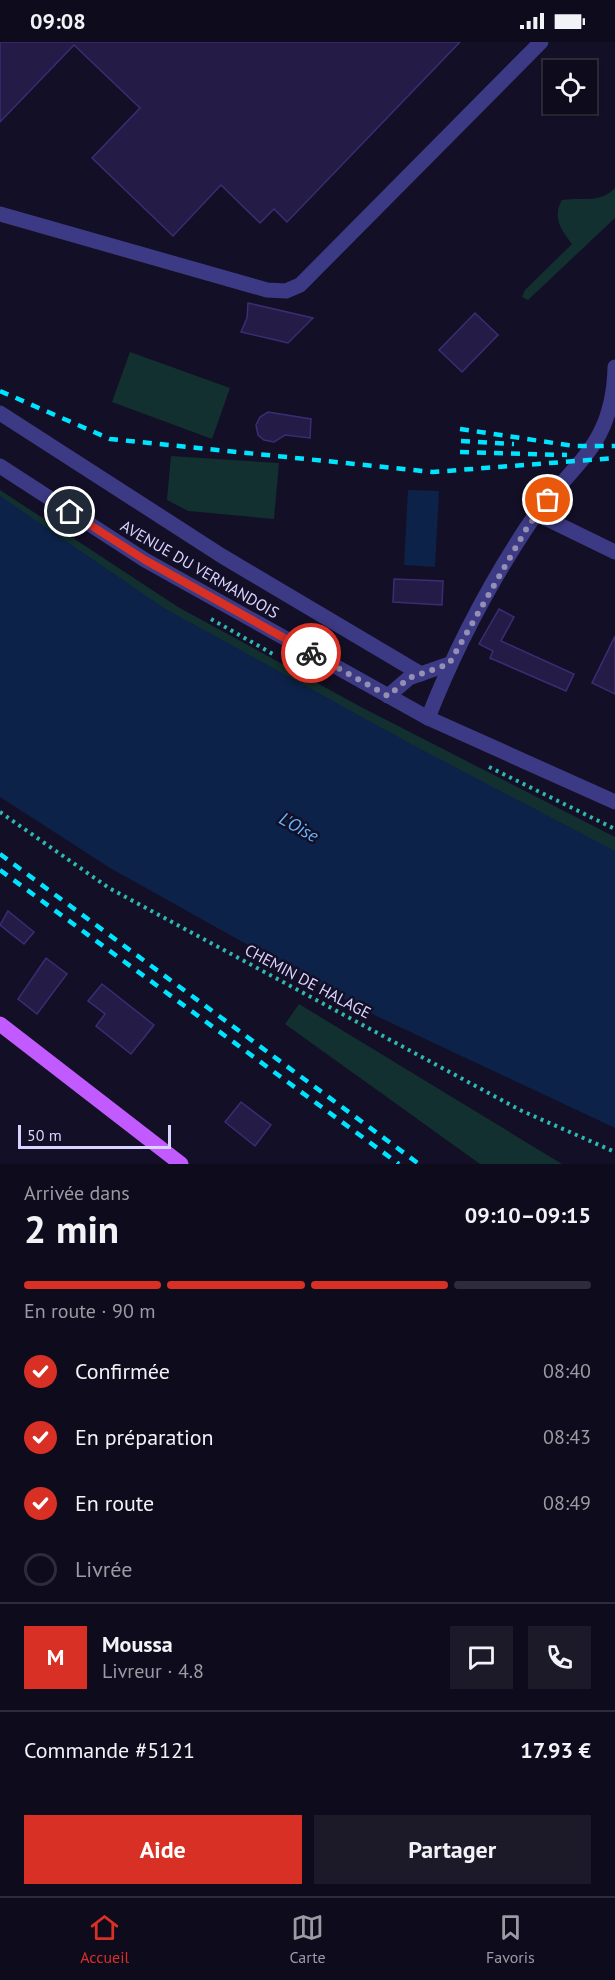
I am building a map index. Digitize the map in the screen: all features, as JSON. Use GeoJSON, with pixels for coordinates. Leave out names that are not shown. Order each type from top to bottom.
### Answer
{"type":"FeatureCollection","features":[{"type":"Feature","properties":{"kind":"main road"},"geometry":{"type":"LineString","coordinates":[[0,1024],[181,1164]]}},
{"type":"Feature","properties":{"kind":"street"},"geometry":{"type":"LineString","coordinates":[[0,214],[267,290],[286,291],[300,285],[541,42]]}},
{"type":"Feature","properties":{"kind":"street"},"geometry":{"type":"LineString","coordinates":[[428,718],[449,664],[537,514],[594,446],[609,418],[614,392],[615,367]]}},
{"type":"Feature","properties":{"kind":"street"},"geometry":{"type":"LineString","coordinates":[[0,413],[222,556],[421,674]]}},
{"type":"Feature","properties":{"kind":"street","name":"AVENUE DU VERMANDOIS"},"geometry":{"type":"LineString","coordinates":[[0,466],[145,560],[428,718],[615,802]]}},
{"type":"Feature","properties":{"kind":"street"},"geometry":{"type":"LineString","coordinates":[[537,514],[615,552]]}},
{"type":"Feature","properties":{"kind":"street"},"geometry":{"type":"LineString","coordinates":[[388,696],[409,678],[449,664]]}},
{"type":"Feature","properties":{"kind":"path"},"geometry":{"type":"LineString","coordinates":[[0,821],[2,814]]}},
{"type":"Feature","properties":{"kind":"path","name":"CHEMIN DE HALAGE"},"geometry":{"type":"LineString","coordinates":[[2,814],[109,888],[520,1110],[615,1152]]}},
{"type":"Feature","properties":{"kind":"green space"},"geometry":{"type":"Polygon","coordinates":[[[615,188],[615,218],[528,300],[522,297],[525,290],[572,244],[559,223],[558,212],[562,200],[597,198],[615,188]]]}},
{"type":"Feature","properties":{"kind":"green space"},"geometry":{"type":"Polygon","coordinates":[[[130,352],[230,388],[212,439],[112,402],[130,352]]]}},
{"type":"Feature","properties":{"kind":"green space"},"geometry":{"type":"Polygon","coordinates":[[[171,456],[279,463],[274,519],[188,511],[167,500],[171,456]]]}},
{"type":"Feature","properties":{"kind":"green space"},"geometry":{"type":"Polygon","coordinates":[[[0,490],[178,607],[361,707],[615,837],[615,857],[295,692],[0,511],[0,490]]]}},
{"type":"Feature","properties":{"kind":"green space"},"geometry":{"type":"Polygon","coordinates":[[[299,1004],[562,1164],[480,1164],[285,1024],[299,1004]]]}},
{"type":"Feature","properties":{"kind":"water"},"geometry":{"type":"Polygon","coordinates":[[[408,490],[439,491],[435,567],[404,565],[408,490]]]}},
{"type":"Feature","properties":{"kind":"water","name":"L'Oise"},"geometry":{"type":"Polygon","coordinates":[[[0,496],[164,608],[413,745],[615,851],[615,1128],[370,1013],[110,868],[0,797],[0,496]]]}},
{"type":"Feature","properties":{"kind":"building"},"geometry":{"type":"Polygon","coordinates":[[[0,42],[460,42],[287,222],[274,209],[260,223],[221,185],[173,236],[92,158],[140,108],[74,45],[0,122],[0,42]]]}},
{"type":"Feature","properties":{"kind":"building"},"geometry":{"type":"Polygon","coordinates":[[[248,303],[313,318],[288,343],[241,332],[247,318],[248,303]]]}},
{"type":"Feature","properties":{"kind":"building"},"geometry":{"type":"Polygon","coordinates":[[[475,313],[498,335],[462,372],[439,350],[475,313]]]}},
{"type":"Feature","properties":{"kind":"building"},"geometry":{"type":"Polygon","coordinates":[[[268,412],[311,419],[310,438],[285,435],[274,442],[264,440],[258,435],[256,425],[260,417],[268,412]]]}},
{"type":"Feature","properties":{"kind":"building"},"geometry":{"type":"Polygon","coordinates":[[[394,579],[443,581],[442,605],[393,602],[394,579]]]}},
{"type":"Feature","properties":{"kind":"building"},"geometry":{"type":"Polygon","coordinates":[[[499,609],[514,617],[501,641],[574,674],[566,691],[490,658],[493,651],[479,644],[499,609]]]}},
{"type":"Feature","properties":{"kind":"building"},"geometry":{"type":"Polygon","coordinates":[[[615,636],[615,694],[592,683],[615,636]]]}},
{"type":"Feature","properties":{"kind":"building"},"geometry":{"type":"Polygon","coordinates":[[[8,911],[34,932],[24,944],[0,925],[8,911]]]}},
{"type":"Feature","properties":{"kind":"building"},"geometry":{"type":"Polygon","coordinates":[[[46,958],[67,974],[37,1014],[18,999],[46,958]]]}},
{"type":"Feature","properties":{"kind":"building"},"geometry":{"type":"Polygon","coordinates":[[[102,984],[154,1025],[131,1054],[96,1026],[105,1014],[88,1001],[102,984]]]}},
{"type":"Feature","properties":{"kind":"building"},"geometry":{"type":"Polygon","coordinates":[[[241,1102],[271,1125],[255,1146],[225,1122],[241,1102]]]}},
{"type":"Feature","properties":{"kind":"railway"},"geometry":{"type":"LineString","coordinates":[[0,391],[110,439],[433,472],[615,458]]}},
{"type":"Feature","properties":{"kind":"railway"},"geometry":{"type":"LineString","coordinates":[[460,429],[574,446],[615,446]]}},
{"type":"Feature","properties":{"kind":"railway"},"geometry":{"type":"LineString","coordinates":[[461,441],[514,444]]}},
{"type":"Feature","properties":{"kind":"railway"},"geometry":{"type":"LineString","coordinates":[[460,452],[567,455]]}},
{"type":"Feature","properties":{"kind":"railway"},"geometry":{"type":"LineString","coordinates":[[0,854],[419,1164]]}},
{"type":"Feature","properties":{"kind":"railway"},"geometry":{"type":"LineString","coordinates":[[0,870],[399,1164]]}},
{"type":"Feature","properties":{"kind":"way so far"},"geometry":{"type":"LineString","coordinates":[[311,653],[388,696],[409,678],[449,664],[528,526],[548,500]]}},
{"type":"Feature","properties":{"kind":"route"},"geometry":{"type":"LineString","coordinates":[[70,512],[145,560],[311,653]]}}]}
